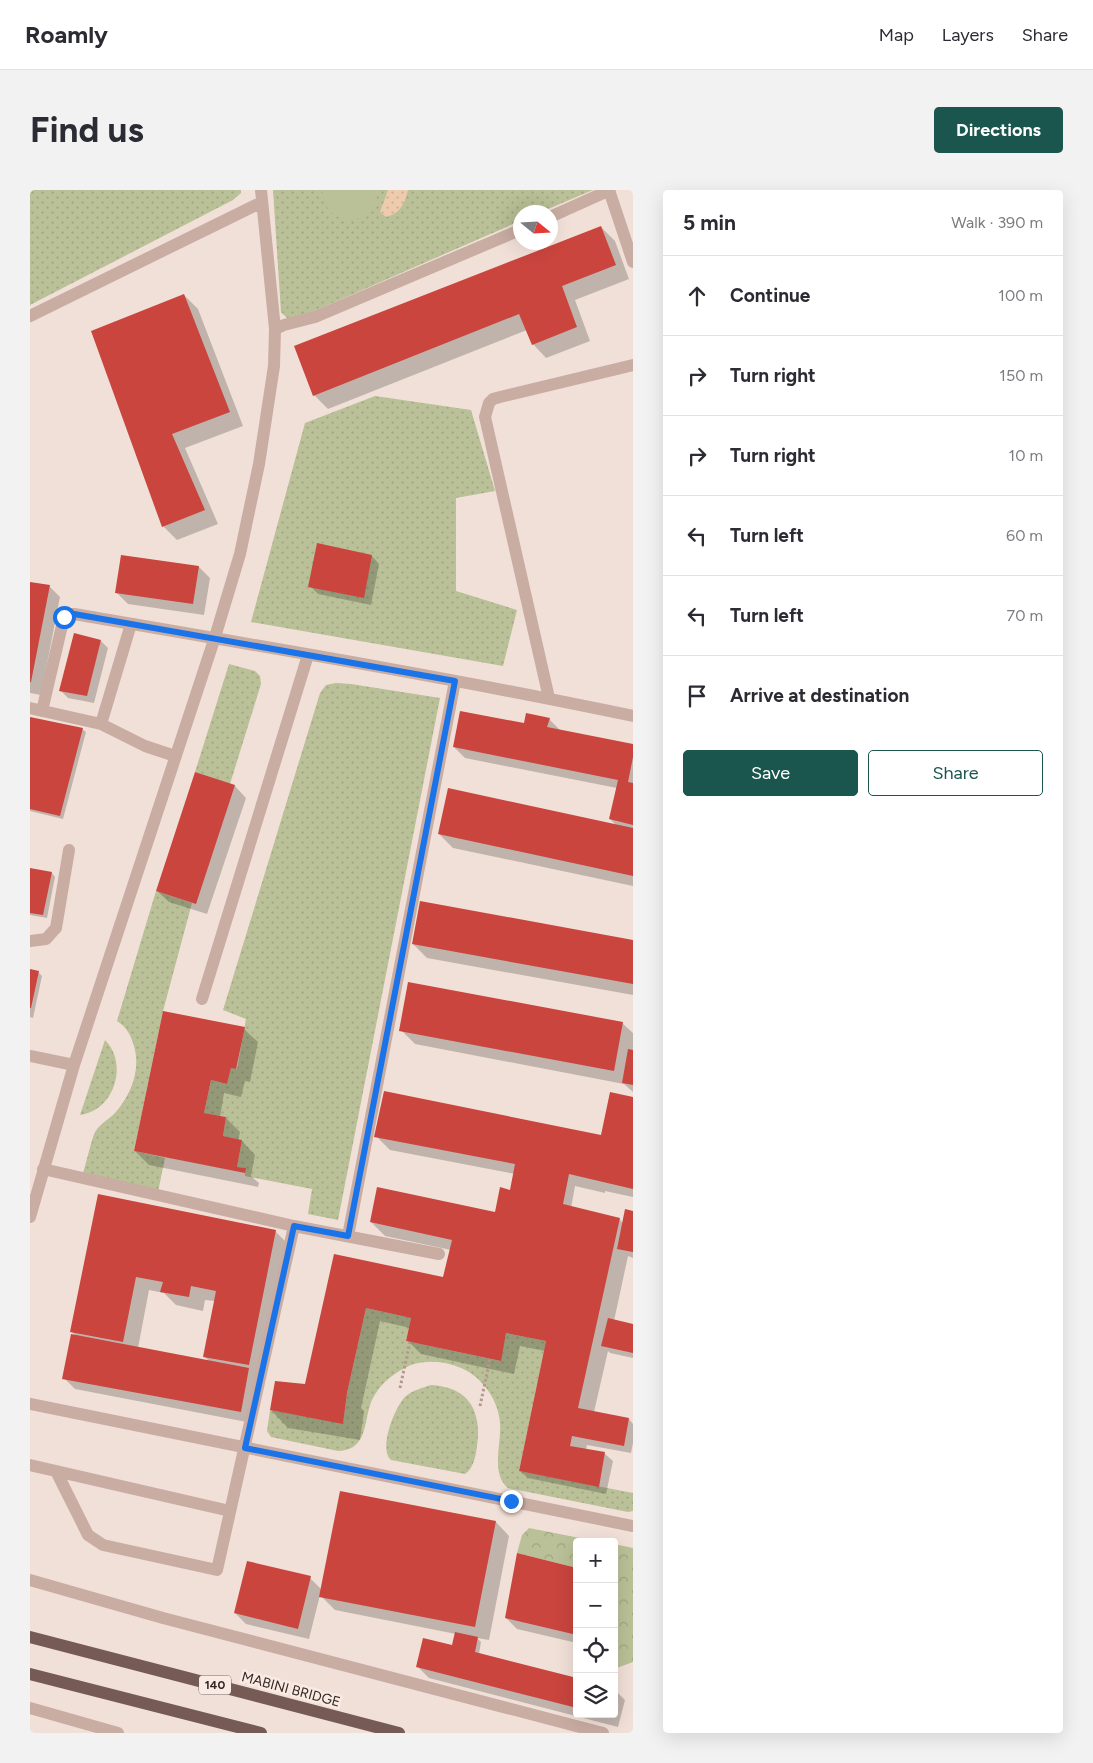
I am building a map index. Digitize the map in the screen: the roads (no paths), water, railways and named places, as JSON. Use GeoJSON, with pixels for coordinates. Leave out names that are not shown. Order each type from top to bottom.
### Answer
{"type":"FeatureCollection","features":[{"type":"Feature","properties":{"kind":"main road","name":"MABINI BRIDGE"},"geometry":{"type":"LineString","coordinates":[[30,1637],[399,1733]]}},
{"type":"Feature","properties":{"kind":"main road"},"geometry":{"type":"LineString","coordinates":[[30,1674],[261,1733]]}},
{"type":"Feature","properties":{"kind":"street"},"geometry":{"type":"LineString","coordinates":[[558,213],[609,190],[633,262]]}},
{"type":"Feature","properties":{"kind":"street"},"geometry":{"type":"LineString","coordinates":[[30,316],[261,196],[275,329],[274,366],[259,464],[240,554],[215,637],[74,1064],[30,1217]]}},
{"type":"Feature","properties":{"kind":"street"},"geometry":{"type":"LineString","coordinates":[[275,329],[315,317],[513,233]]}},
{"type":"Feature","properties":{"kind":"street"},"geometry":{"type":"LineString","coordinates":[[549,698],[485,416],[493,399],[633,365]]}},
{"type":"Feature","properties":{"kind":"street"},"geometry":{"type":"LineString","coordinates":[[176,756],[145,746],[101,724],[36,709],[64,617],[67,614],[215,637],[549,698],[633,716]]}},
{"type":"Feature","properties":{"kind":"street"},"geometry":{"type":"LineString","coordinates":[[101,724],[131,624]]}},
{"type":"Feature","properties":{"kind":"street"},"geometry":{"type":"LineString","coordinates":[[202,999],[308,654]]}},
{"type":"Feature","properties":{"kind":"street"},"geometry":{"type":"LineString","coordinates":[[348,1236],[455,681]]}},
{"type":"Feature","properties":{"kind":"street"},"geometry":{"type":"LineString","coordinates":[[30,942],[46,940],[56,928],[69,850]]}},
{"type":"Feature","properties":{"kind":"street"},"geometry":{"type":"LineString","coordinates":[[30,1056],[74,1064]]}},
{"type":"Feature","properties":{"kind":"street"},"geometry":{"type":"LineString","coordinates":[[43,1169],[294,1226],[439,1254]]}},
{"type":"Feature","properties":{"kind":"street"},"geometry":{"type":"LineString","coordinates":[[56,1471],[88,1535],[103,1545],[216,1570],[218,1568],[294,1226]]}},
{"type":"Feature","properties":{"kind":"street"},"geometry":{"type":"LineString","coordinates":[[30,1404],[633,1526]]}},
{"type":"Feature","properties":{"kind":"street"},"geometry":{"type":"LineString","coordinates":[[30,1465],[230,1511]]}},
{"type":"Feature","properties":{"kind":"street"},"geometry":{"type":"LineString","coordinates":[[30,1580],[163,1618],[603,1733]]}},
{"type":"Feature","properties":{"kind":"street"},"geometry":{"type":"LineString","coordinates":[[30,1708],[118,1733]]}}]}
